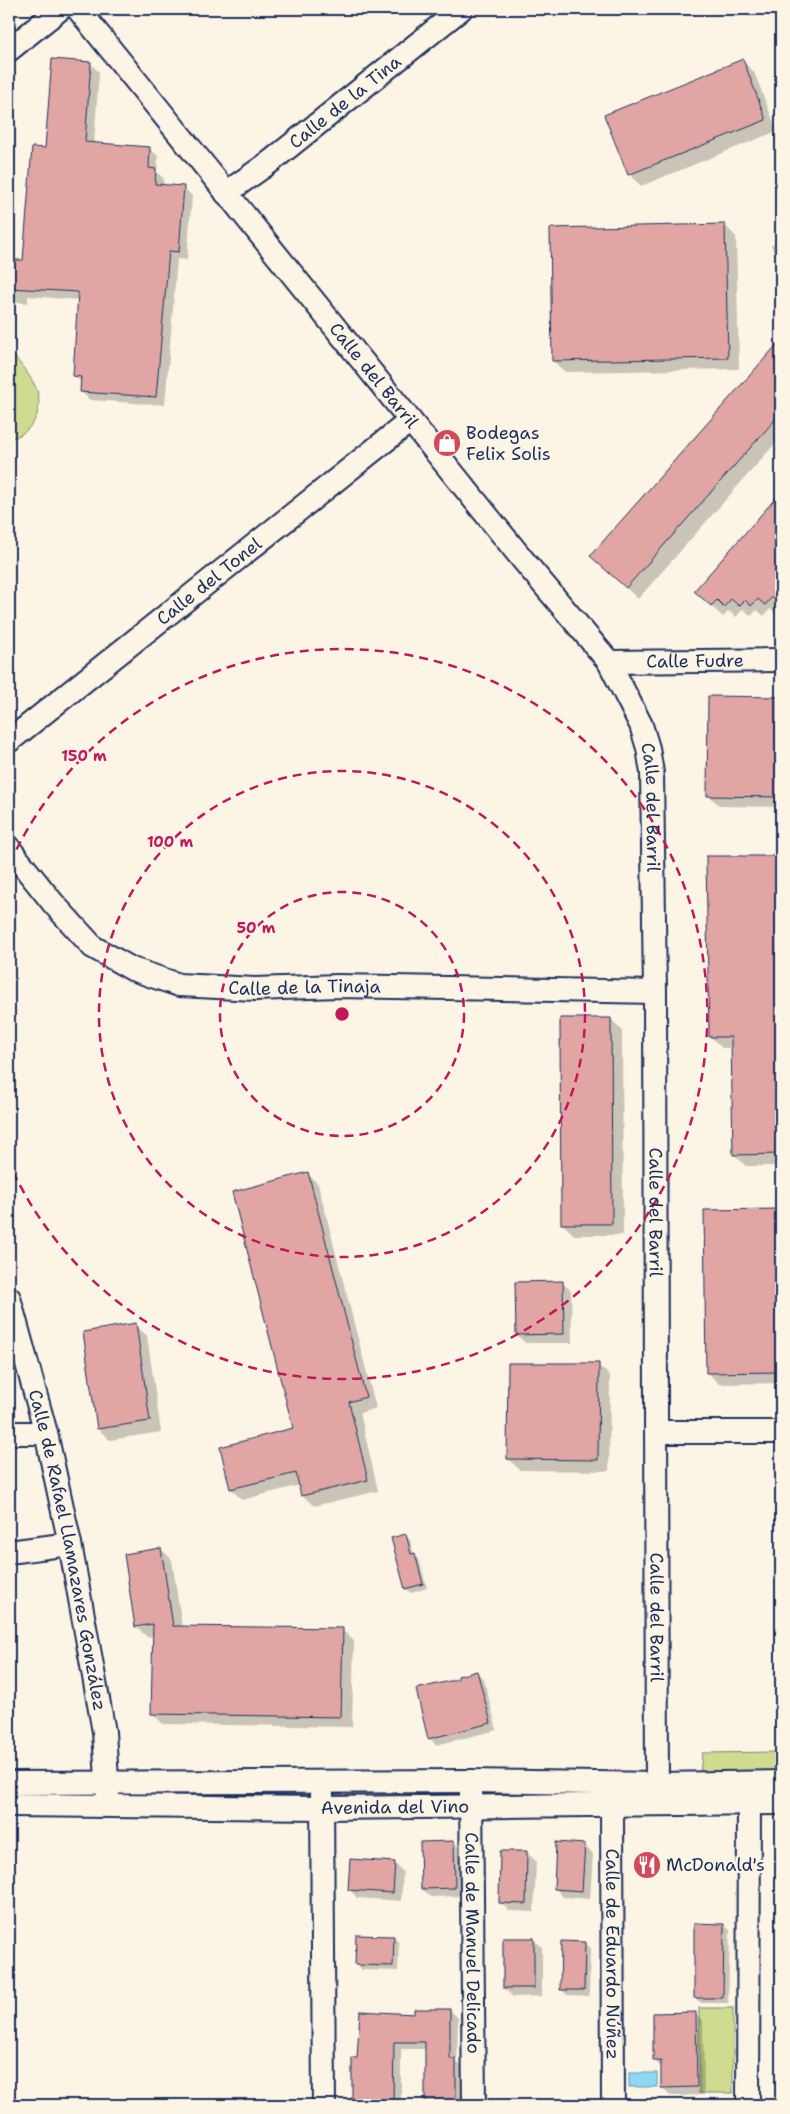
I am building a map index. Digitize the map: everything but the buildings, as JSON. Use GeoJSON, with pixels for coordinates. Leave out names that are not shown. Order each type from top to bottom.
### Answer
{"type":"FeatureCollection","features":[{"type":"Feature","properties":{"kind":"street"},"geometry":{"type":"LineString","coordinates":[[9,50],[60,9]]}},
{"type":"Feature","properties":{"kind":"street","name":"Calle del Barril"},"geometry":{"type":"LineString","coordinates":[[78,9],[410,421],[609,662],[641,726],[648,748],[652,773],[657,1794]]}},
{"type":"Feature","properties":{"kind":"street","name":"Calle de la Tina"},"geometry":{"type":"LineString","coordinates":[[226,193],[270,162],[461,9]]}},
{"type":"Feature","properties":{"kind":"street","name":"Calle del Tonel"},"geometry":{"type":"LineString","coordinates":[[9,741],[410,421]]}},
{"type":"Feature","properties":{"kind":"street","name":"Calle Fudre"},"geometry":{"type":"LineString","coordinates":[[609,662],[781,660]]}},
{"type":"Feature","properties":{"kind":"street","name":"Calle de la Tinaja"},"geometry":{"type":"LineString","coordinates":[[9,848],[53,903],[93,947],[132,969],[179,985],[255,989],[338,986],[654,992]]}},
{"type":"Feature","properties":{"kind":"street","name":"Calle de Rafael Llamazares González"},"geometry":{"type":"LineString","coordinates":[[9,1298],[46,1433],[70,1544],[104,1732],[109,1804]]}},
{"type":"Feature","properties":{"kind":"street"},"geometry":{"type":"LineString","coordinates":[[656,1432],[781,1432]]}},
{"type":"Feature","properties":{"kind":"street"},"geometry":{"type":"LineString","coordinates":[[9,1433],[46,1433]]}},
{"type":"Feature","properties":{"kind":"street"},"geometry":{"type":"LineString","coordinates":[[9,1552],[70,1544]]}},
{"type":"Feature","properties":{"kind":"street"},"geometry":{"type":"LineString","coordinates":[[323,1781],[324,2105]]}},
{"type":"Feature","properties":{"kind":"street","name":"Avenida del Vino"},"geometry":{"type":"LineString","coordinates":[[9,1783],[471,1781],[657,1794],[749,1804],[781,1803]]}},
{"type":"Feature","properties":{"kind":"street","name":"Calle de Manuel Delicado"},"geometry":{"type":"LineString","coordinates":[[471,1781],[474,2105]]}},
{"type":"Feature","properties":{"kind":"street","name":"Avenida del Vino"},"geometry":{"type":"LineString","coordinates":[[9,1804],[322,1808],[612,1804],[657,1794],[781,1782]]}},
{"type":"Feature","properties":{"kind":"street","name":"Calle de Eduardo Núñez"},"geometry":{"type":"LineString","coordinates":[[612,1804],[613,2105]]}},
{"type":"Feature","properties":{"kind":"street"},"geometry":{"type":"LineString","coordinates":[[748,2105],[749,1804]]}},
{"type":"Feature","properties":{"kind":"green space"},"geometry":{"type":"Polygon","coordinates":[[[9,349],[32,380],[38,393],[39,402],[38,410],[31,425],[25,432],[9,439],[9,349]]]}},
{"type":"Feature","properties":{"kind":"green space"},"geometry":{"type":"Polygon","coordinates":[[[781,1752],[781,1775],[700,1776],[702,1753],[781,1752]]]}},
{"type":"Feature","properties":{"kind":"green space"},"geometry":{"type":"Polygon","coordinates":[[[699,2008],[733,2008],[733,2093],[699,2093],[699,2008]]]}},
{"type":"Feature","properties":{"kind":"water"},"geometry":{"type":"Polygon","coordinates":[[[629,2073],[657,2073],[657,2087],[629,2087],[629,2073]]]}},
{"type":"Feature","properties":{"kind":"place","name":"Bodegas Felix Solis"},"geometry":{"type":"Point","coordinates":[447,443]}},
{"type":"Feature","properties":{"kind":"place","name":"McDonald's"},"geometry":{"type":"Point","coordinates":[647,1865]}}]}
